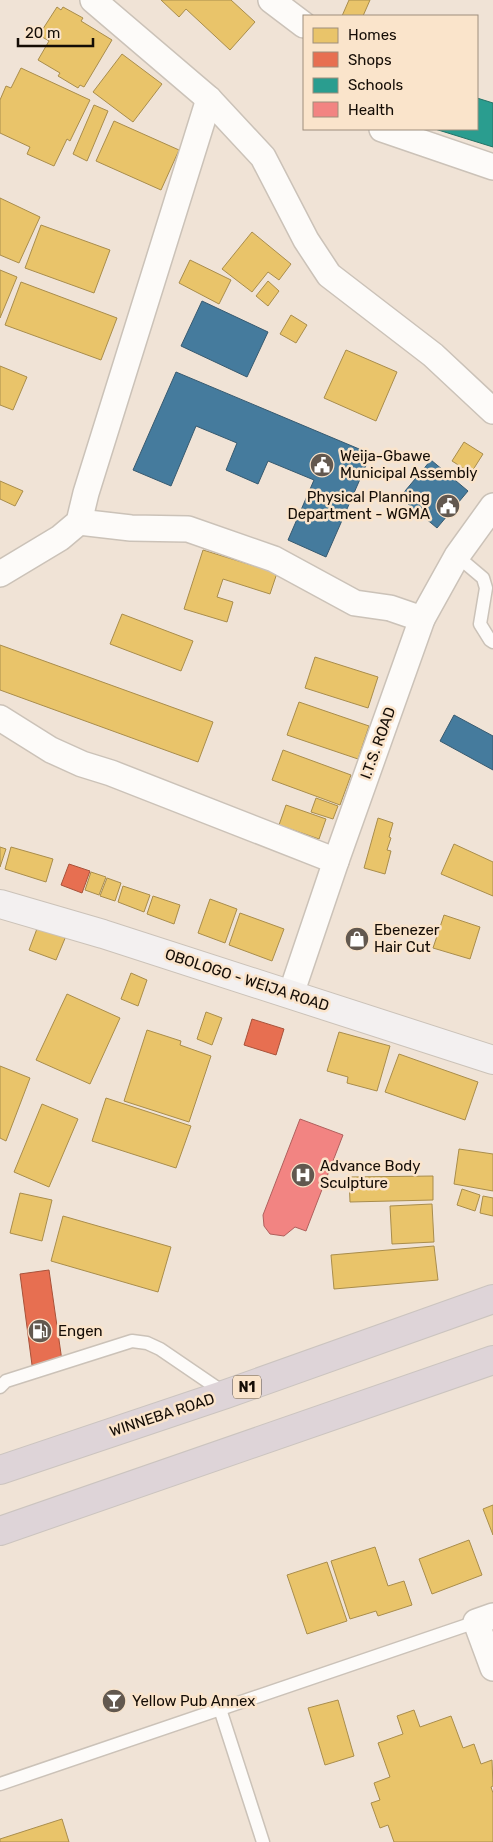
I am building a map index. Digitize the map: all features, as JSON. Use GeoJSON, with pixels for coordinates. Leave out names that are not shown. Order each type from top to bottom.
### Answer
{"type":"FeatureCollection","features":[{"type":"Feature","properties":{"kind":"highway","name":"WINNEBA ROAD"},"geometry":{"type":"LineString","coordinates":[[0,1470],[226,1394],[493,1299]]}},
{"type":"Feature","properties":{"kind":"highway"},"geometry":{"type":"LineString","coordinates":[[0,1531],[493,1360]]}},
{"type":"Feature","properties":{"kind":"street"},"geometry":{"type":"LineString","coordinates":[[93,0],[209,100],[262,157],[306,240],[329,275],[433,355],[493,411]]}},
{"type":"Feature","properties":{"kind":"street"},"geometry":{"type":"LineString","coordinates":[[271,0],[303,24]]}},
{"type":"Feature","properties":{"kind":"street"},"geometry":{"type":"LineString","coordinates":[[0,574],[60,538],[79,522],[86,493],[139,319],[209,100]]}},
{"type":"Feature","properties":{"kind":"street"},"geometry":{"type":"LineString","coordinates":[[385,130],[493,167]]}},
{"type":"Feature","properties":{"kind":"street","name":"I.T.S. ROAD"},"geometry":{"type":"LineString","coordinates":[[292,994],[336,861],[422,619],[457,556],[493,506]]}},
{"type":"Feature","properties":{"kind":"street"},"geometry":{"type":"LineString","coordinates":[[79,522],[131,528],[188,529],[274,559],[355,603],[390,608],[422,619]]}},
{"type":"Feature","properties":{"kind":"street"},"geometry":{"type":"LineString","coordinates":[[0,718],[52,750],[82,764],[336,861]]}},
{"type":"Feature","properties":{"kind":"street","name":"OBOLOGO - WEIJA ROAD"},"geometry":{"type":"LineString","coordinates":[[0,904],[103,934],[493,1060]]}},
{"type":"Feature","properties":{"kind":"street"},"geometry":{"type":"LineString","coordinates":[[485,1619],[493,1668]]}},
{"type":"Feature","properties":{"kind":"lane"},"geometry":{"type":"LineString","coordinates":[[457,556],[484,578],[486,588],[480,624],[493,642]]}},
{"type":"Feature","properties":{"kind":"lane"},"geometry":{"type":"LineString","coordinates":[[0,1387],[6,1381],[132,1341],[147,1343],[160,1349],[226,1394]]}},
{"type":"Feature","properties":{"kind":"lane"},"geometry":{"type":"LineString","coordinates":[[0,1784],[485,1619]]}},
{"type":"Feature","properties":{"kind":"lane"},"geometry":{"type":"LineString","coordinates":[[220,1709],[263,1842]]}},
{"type":"Feature","properties":{"kind":"building: Homes"},"geometry":{"type":"Polygon","coordinates":[[[161,0],[231,0],[255,22],[230,50],[186,9],[179,17],[161,0]]]}},
{"type":"Feature","properties":{"kind":"building: Homes"},"geometry":{"type":"Polygon","coordinates":[[[349,0],[370,0],[363,15],[342,15],[349,0]]]}},
{"type":"Feature","properties":{"kind":"building: Homes"},"geometry":{"type":"Polygon","coordinates":[[[57,7],[61,10],[63,7],[83,18],[81,21],[112,40],[84,87],[80,85],[78,88],[58,76],[60,73],[38,60],[49,41],[39,35],[57,7]]]}},
{"type":"Feature","properties":{"kind":"building: Homes"},"geometry":{"type":"Polygon","coordinates":[[[122,54],[162,84],[133,122],[93,92],[122,54]]]}},
{"type":"Feature","properties":{"kind":"building: Homes"},"geometry":{"type":"Polygon","coordinates":[[[21,68],[90,100],[70,141],[67,139],[54,166],[27,154],[30,147],[0,133],[0,100],[6,86],[11,88],[21,68]]]}},
{"type":"Feature","properties":{"kind":"building: Homes"},"geometry":{"type":"Polygon","coordinates":[[[94,105],[108,111],[87,161],[73,154],[94,105]]]}},
{"type":"Feature","properties":{"kind":"building: Homes"},"geometry":{"type":"Polygon","coordinates":[[[114,121],[179,150],[161,190],[96,161],[114,121]]]}},
{"type":"Feature","properties":{"kind":"building: Homes"},"geometry":{"type":"Polygon","coordinates":[[[0,198],[40,217],[19,263],[0,255],[0,198]]]}},
{"type":"Feature","properties":{"kind":"building: Homes"},"geometry":{"type":"Polygon","coordinates":[[[41,225],[110,250],[94,293],[25,268],[41,225]]]}},
{"type":"Feature","properties":{"kind":"building: Homes"},"geometry":{"type":"Polygon","coordinates":[[[252,232],[291,264],[279,280],[268,272],[252,292],[222,269],[252,232]]]}},
{"type":"Feature","properties":{"kind":"building: Homes"},"geometry":{"type":"Polygon","coordinates":[[[190,260],[231,280],[219,304],[179,283],[190,260]]]}},
{"type":"Feature","properties":{"kind":"building: Homes"},"geometry":{"type":"Polygon","coordinates":[[[0,270],[17,277],[0,318],[0,270]]]}},
{"type":"Feature","properties":{"kind":"building: Homes"},"geometry":{"type":"Polygon","coordinates":[[[268,281],[279,291],[268,306],[256,296],[268,281]]]}},
{"type":"Feature","properties":{"kind":"building: Homes"},"geometry":{"type":"Polygon","coordinates":[[[21,282],[117,318],[101,360],[5,325],[21,282]]]}},
{"type":"Feature","properties":{"kind":"building: Homes"},"geometry":{"type":"Polygon","coordinates":[[[291,315],[307,325],[296,343],[280,334],[291,315]]]}},
{"type":"Feature","properties":{"kind":"building: Homes"},"geometry":{"type":"Polygon","coordinates":[[[346,350],[397,372],[376,421],[324,398],[346,350]]]}},
{"type":"Feature","properties":{"kind":"building: Homes"},"geometry":{"type":"Polygon","coordinates":[[[0,366],[27,377],[13,410],[0,405],[0,366]]]}},
{"type":"Feature","properties":{"kind":"building: Homes"},"geometry":{"type":"Polygon","coordinates":[[[464,442],[483,454],[471,473],[452,461],[464,442]]]}},
{"type":"Feature","properties":{"kind":"building: Homes"},"geometry":{"type":"Polygon","coordinates":[[[0,481],[23,491],[15,506],[0,499],[0,481]]]}},
{"type":"Feature","properties":{"kind":"building: Homes"},"geometry":{"type":"Polygon","coordinates":[[[203,550],[277,573],[270,594],[223,579],[217,597],[233,602],[227,622],[184,609],[203,550]]]}},
{"type":"Feature","properties":{"kind":"building: Homes"},"geometry":{"type":"Polygon","coordinates":[[[122,614],[193,641],[181,671],[110,644],[122,614]]]}},
{"type":"Feature","properties":{"kind":"building: Homes"},"geometry":{"type":"Polygon","coordinates":[[[0,645],[213,722],[198,762],[0,690],[0,645]]]}},
{"type":"Feature","properties":{"kind":"building: Homes"},"geometry":{"type":"Polygon","coordinates":[[[315,657],[378,677],[368,708],[305,688],[315,657]]]}},
{"type":"Feature","properties":{"kind":"building: Homes"},"geometry":{"type":"Polygon","coordinates":[[[299,702],[369,726],[358,759],[287,735],[299,702]]]}},
{"type":"Feature","properties":{"kind":"building: Homes"},"geometry":{"type":"Polygon","coordinates":[[[283,750],[351,775],[340,805],[272,780],[283,750]]]}},
{"type":"Feature","properties":{"kind":"building: Homes"},"geometry":{"type":"Polygon","coordinates":[[[316,798],[338,806],[333,819],[311,812],[316,798]]]}},
{"type":"Feature","properties":{"kind":"building: Homes"},"geometry":{"type":"Polygon","coordinates":[[[286,805],[326,819],[319,839],[279,825],[286,805]]]}},
{"type":"Feature","properties":{"kind":"building: Homes"},"geometry":{"type":"Polygon","coordinates":[[[378,818],[393,823],[387,850],[391,851],[385,874],[364,868],[378,818]]]}},
{"type":"Feature","properties":{"kind":"building: Homes"},"geometry":{"type":"Polygon","coordinates":[[[454,844],[493,862],[493,896],[441,874],[454,844]]]}},
{"type":"Feature","properties":{"kind":"building: Homes"},"geometry":{"type":"Polygon","coordinates":[[[0,847],[6,849],[0,867],[0,847]]]}},
{"type":"Feature","properties":{"kind":"building: Homes"},"geometry":{"type":"Polygon","coordinates":[[[11,847],[53,859],[46,882],[5,869],[11,847]]]}},
{"type":"Feature","properties":{"kind":"building: Homes"},"geometry":{"type":"Polygon","coordinates":[[[91,872],[106,877],[99,895],[85,890],[91,872]]]}},
{"type":"Feature","properties":{"kind":"building: Homes"},"geometry":{"type":"Polygon","coordinates":[[[107,878],[121,883],[115,901],[100,896],[107,878]]]}},
{"type":"Feature","properties":{"kind":"building: Homes"},"geometry":{"type":"Polygon","coordinates":[[[123,886],[150,895],[144,912],[118,902],[123,886]]]}},
{"type":"Feature","properties":{"kind":"building: Homes"},"geometry":{"type":"Polygon","coordinates":[[[153,896],[180,905],[174,924],[147,914],[153,896]]]}},
{"type":"Feature","properties":{"kind":"building: Homes"},"geometry":{"type":"Polygon","coordinates":[[[210,899],[237,909],[225,943],[198,933],[210,899]]]}},
{"type":"Feature","properties":{"kind":"building: Homes"},"geometry":{"type":"Polygon","coordinates":[[[240,913],[284,929],[272,961],[229,945],[240,913]]]}},
{"type":"Feature","properties":{"kind":"building: Homes"},"geometry":{"type":"Polygon","coordinates":[[[444,915],[480,927],[470,959],[433,948],[444,915]]]}},
{"type":"Feature","properties":{"kind":"building: Homes"},"geometry":{"type":"Polygon","coordinates":[[[38,926],[66,936],[56,960],[29,950],[38,926]]]}},
{"type":"Feature","properties":{"kind":"building: Homes"},"geometry":{"type":"Polygon","coordinates":[[[131,973],[147,980],[138,1006],[121,999],[131,973]]]}},
{"type":"Feature","properties":{"kind":"building: Homes"},"geometry":{"type":"Polygon","coordinates":[[[67,994],[120,1018],[90,1084],[36,1060],[67,994]]]}},
{"type":"Feature","properties":{"kind":"building: Homes"},"geometry":{"type":"Polygon","coordinates":[[[206,1012],[222,1018],[212,1045],[197,1039],[206,1012]]]}},
{"type":"Feature","properties":{"kind":"building: Homes"},"geometry":{"type":"Polygon","coordinates":[[[147,1030],[181,1041],[180,1045],[211,1056],[189,1122],[124,1101],[147,1030]]]}},
{"type":"Feature","properties":{"kind":"building: Homes"},"geometry":{"type":"Polygon","coordinates":[[[339,1032],[390,1046],[377,1091],[347,1083],[348,1077],[327,1071],[339,1032]]]}},
{"type":"Feature","properties":{"kind":"building: Homes"},"geometry":{"type":"Polygon","coordinates":[[[399,1054],[478,1082],[465,1120],[385,1092],[399,1054]]]}},
{"type":"Feature","properties":{"kind":"building: Homes"},"geometry":{"type":"Polygon","coordinates":[[[0,1066],[30,1078],[6,1141],[0,1138],[0,1066]]]}},
{"type":"Feature","properties":{"kind":"building: Homes"},"geometry":{"type":"Polygon","coordinates":[[[106,1098],[191,1126],[176,1168],[92,1141],[106,1098]]]}},
{"type":"Feature","properties":{"kind":"building: Homes"},"geometry":{"type":"Polygon","coordinates":[[[42,1104],[78,1119],[49,1187],[14,1172],[42,1104]]]}},
{"type":"Feature","properties":{"kind":"building: Homes"},"geometry":{"type":"Polygon","coordinates":[[[459,1149],[493,1154],[493,1191],[454,1184],[459,1149]]]}},
{"type":"Feature","properties":{"kind":"building: Homes"},"geometry":{"type":"Polygon","coordinates":[[[433,1176],[433,1200],[350,1202],[349,1177],[433,1176]]]}},
{"type":"Feature","properties":{"kind":"building: Homes"},"geometry":{"type":"Polygon","coordinates":[[[462,1189],[480,1195],[475,1211],[457,1205],[462,1189]]]}},
{"type":"Feature","properties":{"kind":"building: Homes"},"geometry":{"type":"Polygon","coordinates":[[[20,1193],[52,1200],[42,1241],[10,1233],[20,1193]]]}},
{"type":"Feature","properties":{"kind":"building: Homes"},"geometry":{"type":"Polygon","coordinates":[[[483,1196],[493,1198],[493,1216],[480,1213],[483,1196]]]}},
{"type":"Feature","properties":{"kind":"building: Homes"},"geometry":{"type":"Polygon","coordinates":[[[432,1204],[434,1242],[392,1244],[390,1206],[432,1204]]]}},
{"type":"Feature","properties":{"kind":"building: Homes"},"geometry":{"type":"Polygon","coordinates":[[[63,1216],[171,1247],[158,1292],[51,1261],[63,1216]]]}},
{"type":"Feature","properties":{"kind":"building: Homes"},"geometry":{"type":"Polygon","coordinates":[[[434,1246],[438,1280],[334,1289],[331,1255],[434,1246]]]}},
{"type":"Feature","properties":{"kind":"building: Homes"},"geometry":{"type":"Polygon","coordinates":[[[493,1505],[493,1535],[483,1509],[493,1505]]]}},
{"type":"Feature","properties":{"kind":"building: Homes"},"geometry":{"type":"Polygon","coordinates":[[[469,1540],[482,1575],[432,1594],[419,1559],[469,1540]]]}},
{"type":"Feature","properties":{"kind":"building: Homes"},"geometry":{"type":"Polygon","coordinates":[[[375,1547],[388,1586],[404,1581],[412,1605],[378,1616],[376,1611],[350,1619],[331,1561],[375,1547]]]}},
{"type":"Feature","properties":{"kind":"building: Homes"},"geometry":{"type":"Polygon","coordinates":[[[327,1562],[347,1621],[307,1634],[287,1575],[327,1562]]]}},
{"type":"Feature","properties":{"kind":"building: Homes"},"geometry":{"type":"Polygon","coordinates":[[[338,1700],[354,1756],[325,1765],[308,1708],[338,1700]]]}},
{"type":"Feature","properties":{"kind":"building: Homes"},"geometry":{"type":"Polygon","coordinates":[[[414,1710],[420,1727],[451,1716],[463,1748],[474,1744],[481,1764],[492,1760],[493,1842],[394,1842],[388,1825],[380,1828],[371,1803],[380,1800],[374,1783],[390,1777],[378,1743],[403,1734],[397,1716],[414,1710]]]}},
{"type":"Feature","properties":{"kind":"building: Homes"},"geometry":{"type":"Polygon","coordinates":[[[62,1819],[69,1842],[0,1842],[0,1839],[62,1819]]]}},
{"type":"Feature","properties":{"kind":"building: Shops"},"geometry":{"type":"Polygon","coordinates":[[[69,864],[90,871],[82,893],[61,885],[69,864]]]}},
{"type":"Feature","properties":{"kind":"building: Shops"},"geometry":{"type":"Polygon","coordinates":[[[252,1019],[284,1029],[276,1055],[244,1045],[252,1019]]]}},
{"type":"Feature","properties":{"kind":"building: Shops"},"geometry":{"type":"Polygon","coordinates":[[[49,1270],[62,1361],[32,1365],[20,1274],[49,1270]]]}},
{"type":"Feature","properties":{"kind":"building: Schools"},"geometry":{"type":"Polygon","coordinates":[[[478,98],[493,103],[493,147],[438,130],[478,130],[478,98]]]}},
{"type":"Feature","properties":{"kind":"building: Health","name":"Advance Body Sculpture"},"geometry":{"type":"Polygon","coordinates":[[[300,1119],[343,1135],[306,1231],[295,1227],[284,1236],[270,1234],[264,1226],[263,1215],[300,1119]]]}},
{"type":"Feature","properties":{"kind":"building: Public"},"geometry":{"type":"Polygon","coordinates":[[[202,301],[268,332],[247,377],[181,346],[202,301]]]}},
{"type":"Feature","properties":{"kind":"building: Public","name":"Weija-Gbawe Municipal Assembly"},"geometry":{"type":"Polygon","coordinates":[[[176,372],[371,454],[326,557],[288,540],[314,480],[268,461],[258,484],[226,470],[237,443],[196,426],[171,486],[133,470],[176,372]]]}},
{"type":"Feature","properties":{"kind":"building: Public"},"geometry":{"type":"Polygon","coordinates":[[[431,460],[468,491],[437,528],[400,497],[431,460]]]}},
{"type":"Feature","properties":{"kind":"building: Public"},"geometry":{"type":"Polygon","coordinates":[[[454,715],[493,736],[493,770],[440,741],[454,715]]]}},
{"type":"Feature","properties":{"kind":"place","name":"Weija-Gbawe Municipal Assembly"},"geometry":{"type":"Point","coordinates":[322,465]}},
{"type":"Feature","properties":{"kind":"place","name":"Physical Planning Department - WGMA"},"geometry":{"type":"Point","coordinates":[448,506]}},
{"type":"Feature","properties":{"kind":"place","name":"Ebenezer Hair Cut"},"geometry":{"type":"Point","coordinates":[357,939]}},
{"type":"Feature","properties":{"kind":"place","name":"Advance Body Sculpture"},"geometry":{"type":"Point","coordinates":[303,1175]}},
{"type":"Feature","properties":{"kind":"place","name":"Engen"},"geometry":{"type":"Point","coordinates":[40,1331]}},
{"type":"Feature","properties":{"kind":"place","name":"Yellow Pub Annex"},"geometry":{"type":"Point","coordinates":[114,1701]}}]}
